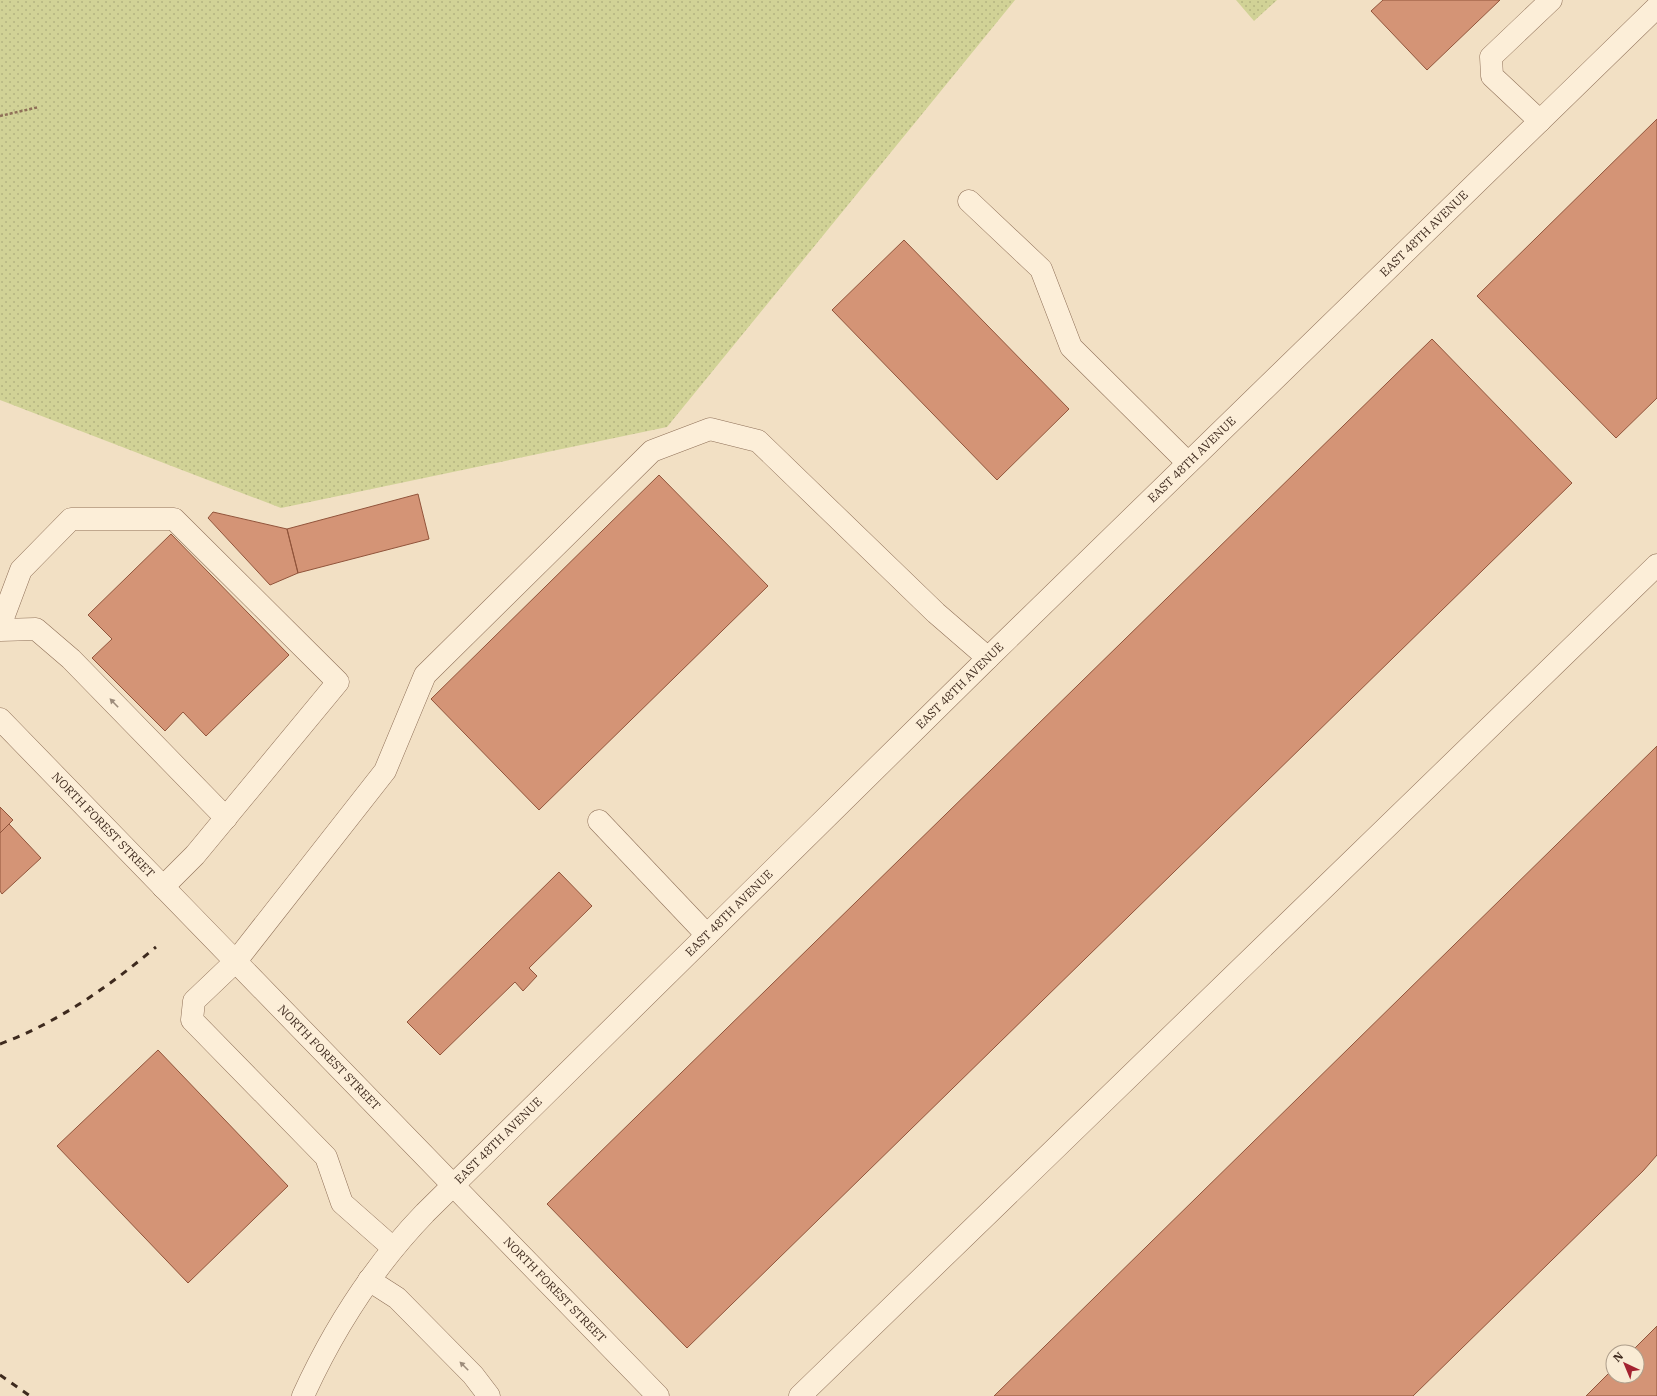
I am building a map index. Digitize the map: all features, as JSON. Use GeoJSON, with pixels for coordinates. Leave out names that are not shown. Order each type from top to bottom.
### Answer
{"type":"FeatureCollection","features":[{"type":"Feature","properties":{"kind":"street"},"geometry":{"type":"LineString","coordinates":[[1540,121],[1492,76],[1490,57],[1552,0]]}},
{"type":"Feature","properties":{"kind":"street","name":"EAST 48TH AVENUE"},"geometry":{"type":"LineString","coordinates":[[303,1396],[338,1326],[369,1280],[393,1248],[453,1184],[988,658],[1657,7]]}},
{"type":"Feature","properties":{"kind":"street"},"geometry":{"type":"LineString","coordinates":[[969,201],[1041,269],[1071,347],[1188,463]]}},
{"type":"Feature","properties":{"kind":"street"},"geometry":{"type":"LineString","coordinates":[[393,1248],[342,1202],[326,1157],[192,1020],[194,1001],[236,961],[385,771],[425,675],[652,451],[710,429],[758,441],[936,613],[988,658]]}},
{"type":"Feature","properties":{"kind":"street"},"geometry":{"type":"LineString","coordinates":[[0,626],[21,570],[71,520],[174,519],[338,682],[196,855],[164,887]]}},
{"type":"Feature","properties":{"kind":"street"},"geometry":{"type":"LineString","coordinates":[[800,1396],[1657,565]]}},
{"type":"Feature","properties":{"kind":"street"},"geometry":{"type":"LineString","coordinates":[[0,630],[36,629],[71,659],[226,818]]}},
{"type":"Feature","properties":{"kind":"street","name":"NORTH FOREST STREET"},"geometry":{"type":"LineString","coordinates":[[0,719],[658,1396]]}},
{"type":"Feature","properties":{"kind":"street"},"geometry":{"type":"LineString","coordinates":[[599,821],[707,935]]}},
{"type":"Feature","properties":{"kind":"street"},"geometry":{"type":"LineString","coordinates":[[369,1280],[397,1298],[473,1375],[489,1396]]}},
{"type":"Feature","properties":{"kind":"path"},"geometry":{"type":"LineString","coordinates":[[0,116],[39,108]]}},
{"type":"Feature","properties":{"kind":"green space"},"geometry":{"type":"Polygon","coordinates":[[[0,0],[1015,0],[667,427],[281,508],[0,400],[0,0]]]}},
{"type":"Feature","properties":{"kind":"green space"},"geometry":{"type":"Polygon","coordinates":[[[1236,0],[1277,0],[1254,21],[1236,0]]]}},
{"type":"Feature","properties":{"kind":"building"},"geometry":{"type":"Polygon","coordinates":[[[1383,0],[1500,0],[1427,70],[1371,11],[1383,0]]]}},
{"type":"Feature","properties":{"kind":"building"},"geometry":{"type":"Polygon","coordinates":[[[1657,119],[1657,398],[1616,438],[1477,296],[1657,119]]]}},
{"type":"Feature","properties":{"kind":"building"},"geometry":{"type":"Polygon","coordinates":[[[904,240],[1069,409],[997,480],[832,310],[904,240]]]}},
{"type":"Feature","properties":{"kind":"building"},"geometry":{"type":"Polygon","coordinates":[[[1432,339],[1572,483],[687,1348],[547,1204],[1432,339]]]}},
{"type":"Feature","properties":{"kind":"building"},"geometry":{"type":"Polygon","coordinates":[[[659,475],[768,586],[539,810],[431,699],[659,475]]]}},
{"type":"Feature","properties":{"kind":"building"},"geometry":{"type":"Polygon","coordinates":[[[418,494],[429,539],[298,573],[287,529],[418,494]]]}},
{"type":"Feature","properties":{"kind":"building"},"geometry":{"type":"Polygon","coordinates":[[[213,512],[287,529],[298,573],[270,585],[208,518],[213,512]]]}},
{"type":"Feature","properties":{"kind":"building"},"geometry":{"type":"Polygon","coordinates":[[[171,534],[289,655],[206,736],[183,712],[165,731],[92,658],[112,639],[88,615],[171,534]]]}},
{"type":"Feature","properties":{"kind":"building"},"geometry":{"type":"Polygon","coordinates":[[[1657,746],[1657,1155],[1643,1171],[1413,1396],[994,1396],[1657,746]]]}},
{"type":"Feature","properties":{"kind":"building"},"geometry":{"type":"Polygon","coordinates":[[[0,807],[13,820],[0,833],[0,807]]]}},
{"type":"Feature","properties":{"kind":"building"},"geometry":{"type":"Polygon","coordinates":[[[9,824],[41,858],[2,894],[0,891],[0,833],[9,824]]]}},
{"type":"Feature","properties":{"kind":"building"},"geometry":{"type":"Polygon","coordinates":[[[559,872],[592,906],[529,968],[537,976],[523,991],[515,982],[440,1055],[407,1022],[559,872]]]}},
{"type":"Feature","properties":{"kind":"building"},"geometry":{"type":"Polygon","coordinates":[[[158,1050],[288,1186],[188,1283],[57,1146],[158,1050]]]}},
{"type":"Feature","properties":{"kind":"building"},"geometry":{"type":"Polygon","coordinates":[[[1657,1326],[1657,1396],[1586,1396],[1605,1377],[1605,1384],[1645,1384],[1645,1344],[1639,1344],[1657,1326]]]}},
{"type":"Feature","properties":{"kind":"railway"},"geometry":{"type":"LineString","coordinates":[[0,1044],[22,1035],[63,1014],[120,976],[156,947]]}},
{"type":"Feature","properties":{"kind":"railway"},"geometry":{"type":"LineString","coordinates":[[0,1375],[30,1396]]}}]}
